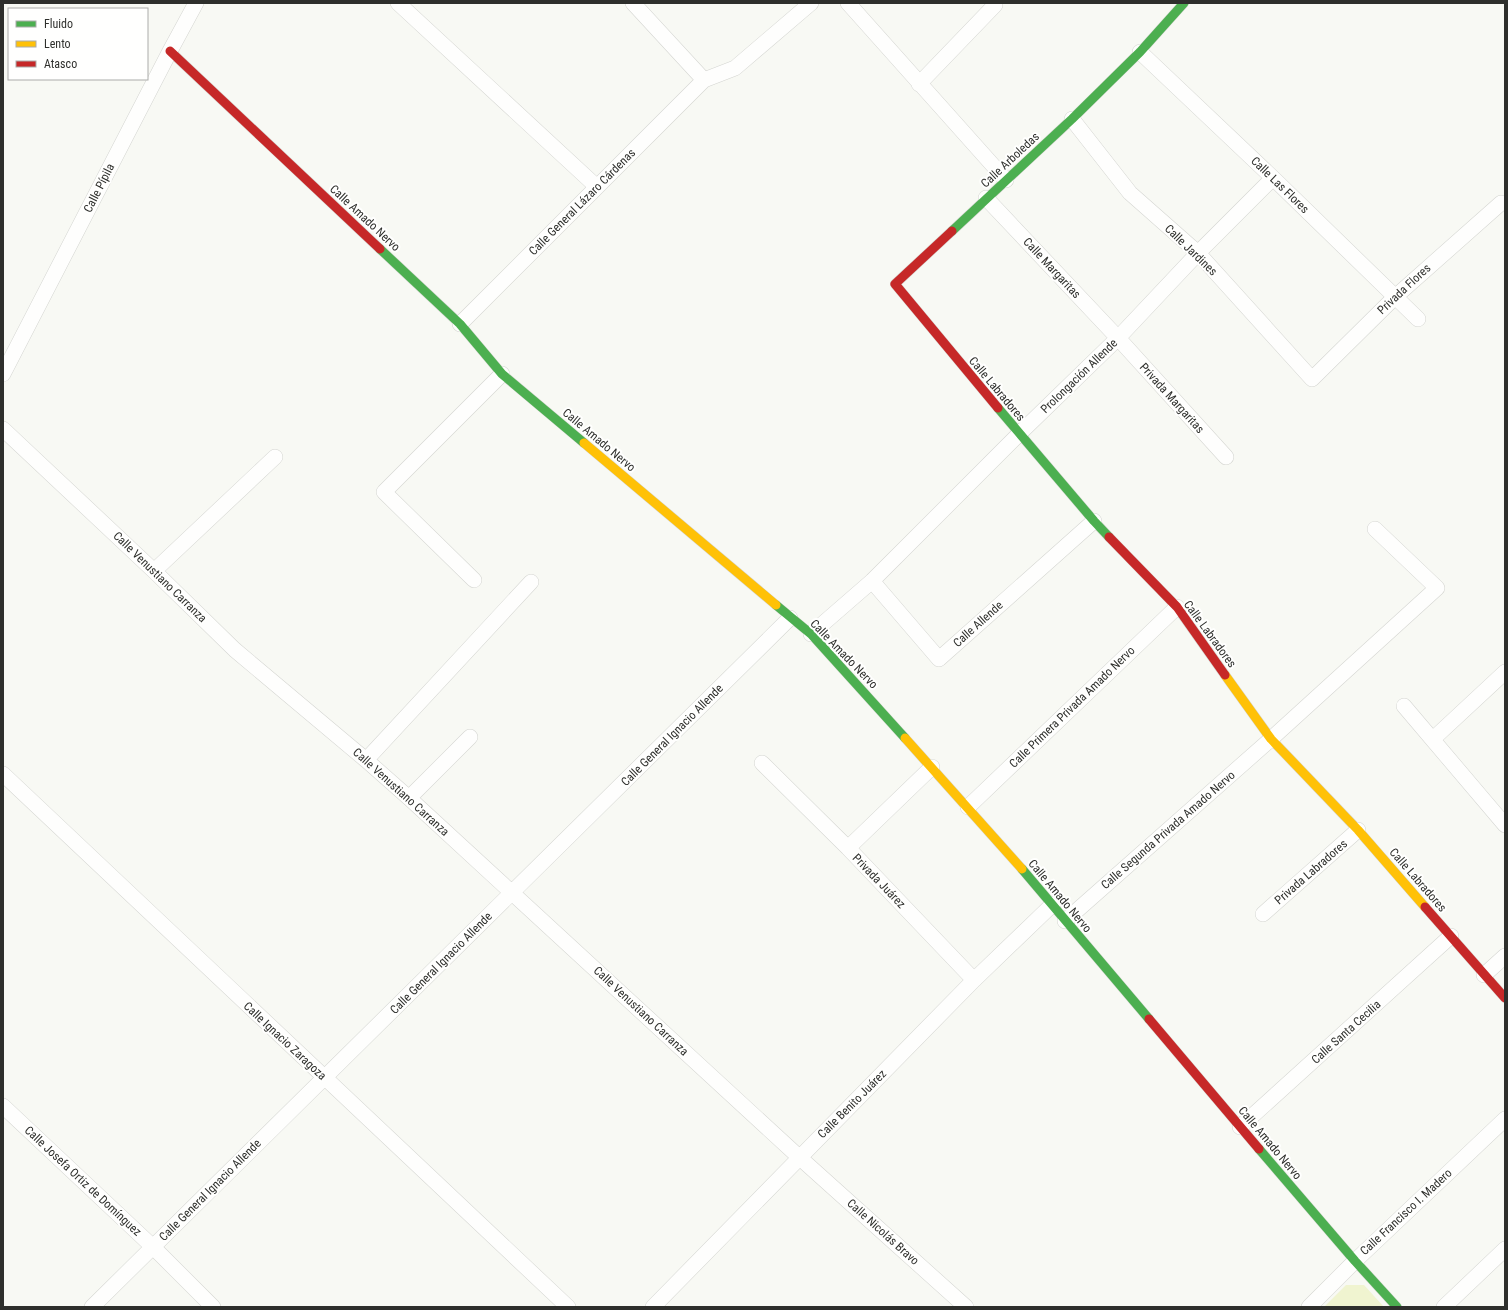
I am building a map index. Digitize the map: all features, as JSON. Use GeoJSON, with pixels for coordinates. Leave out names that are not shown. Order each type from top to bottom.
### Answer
{"type":"FeatureCollection","features":[{"type":"Feature","properties":{"kind":"street","name":"Calle Pípila"},"geometry":{"type":"LineString","coordinates":[[4,369],[196,3]]}},
{"type":"Feature","properties":{"kind":"street"},"geometry":{"type":"LineString","coordinates":[[398,3],[596,187]]}},
{"type":"Feature","properties":{"kind":"street"},"geometry":{"type":"LineString","coordinates":[[633,3],[704,80],[735,68],[811,3]]}},
{"type":"Feature","properties":{"kind":"street"},"geometry":{"type":"LineString","coordinates":[[848,3],[1006,180]]}},
{"type":"Feature","properties":{"kind":"street","name":"Calle Arboledas"},"geometry":{"type":"LineString","coordinates":[[895,284],[1072,119],[1140,52],[1184,3]]}},
{"type":"Feature","properties":{"kind":"street"},"geometry":{"type":"LineString","coordinates":[[919,84],[995,5]]}},
{"type":"Feature","properties":{"kind":"street","name":"Calle Amado Nervo"},"geometry":{"type":"LineString","coordinates":[[170,51],[460,324],[502,374],[790,618],[811,634],[968,807],[1053,904],[1065,921],[1240,1127],[1355,1261],[1397,1307]]}},
{"type":"Feature","properties":{"kind":"street","name":"Calle Las Flores"},"geometry":{"type":"LineString","coordinates":[[1140,52],[1273,178],[1418,319]]}},
{"type":"Feature","properties":{"kind":"street","name":"Calle General Lázaro Cárdenas"},"geometry":{"type":"LineString","coordinates":[[460,324],[704,80]]}},
{"type":"Feature","properties":{"kind":"street","name":"Calle Jardines"},"geometry":{"type":"LineString","coordinates":[[1072,119],[1130,193],[1198,253],[1312,379]]}},
{"type":"Feature","properties":{"kind":"street","name":"Prolongación Allende"},"geometry":{"type":"LineString","coordinates":[[811,634],[872,580],[1118,338],[1198,253],[1273,178]]}},
{"type":"Feature","properties":{"kind":"street","name":"Calle Margaritas"},"geometry":{"type":"LineString","coordinates":[[986,198],[1118,338]]}},
{"type":"Feature","properties":{"kind":"street","name":"Privada Flores"},"geometry":{"type":"LineString","coordinates":[[1312,379],[1395,297],[1501,203]]}},
{"type":"Feature","properties":{"kind":"street","name":"Calle Labradores"},"geometry":{"type":"LineString","coordinates":[[895,284],[1019,434],[1094,521],[1177,607],[1271,739],[1358,830],[1505,998]]}},
{"type":"Feature","properties":{"kind":"street","name":"Privada Margaritas"},"geometry":{"type":"LineString","coordinates":[[1118,338],[1226,457]]}},
{"type":"Feature","properties":{"kind":"street"},"geometry":{"type":"LineString","coordinates":[[474,580],[384,492],[502,374]]}},
{"type":"Feature","properties":{"kind":"street","name":"Calle Venustiano Carranza"},"geometry":{"type":"LineString","coordinates":[[3,429],[154,571],[235,650],[409,798],[799,1157]]}},
{"type":"Feature","properties":{"kind":"street"},"geometry":{"type":"LineString","coordinates":[[154,571],[275,457]]}},
{"type":"Feature","properties":{"kind":"street","name":"Calle Allende"},"geometry":{"type":"LineString","coordinates":[[872,580],[939,659],[1094,521]]}},
{"type":"Feature","properties":{"kind":"street","name":"Calle Segunda Privada Amado Nervo"},"geometry":{"type":"LineString","coordinates":[[1065,921],[1271,739],[1437,588],[1375,530]]}},
{"type":"Feature","properties":{"kind":"street"},"geometry":{"type":"LineString","coordinates":[[366,760],[531,582]]}},
{"type":"Feature","properties":{"kind":"street","name":"Calle Primera Privada Amado Nervo"},"geometry":{"type":"LineString","coordinates":[[968,807],[1177,607]]}},
{"type":"Feature","properties":{"kind":"street","name":"Calle General Ignacio Allende"},"geometry":{"type":"LineString","coordinates":[[92,1307],[790,618]]}},
{"type":"Feature","properties":{"kind":"street"},"geometry":{"type":"LineString","coordinates":[[1433,739],[1505,672]]}},
{"type":"Feature","properties":{"kind":"street"},"geometry":{"type":"LineString","coordinates":[[1404,706],[1505,825]]}},
{"type":"Feature","properties":{"kind":"street"},"geometry":{"type":"LineString","coordinates":[[409,798],[470,737]]}},
{"type":"Feature","properties":{"kind":"street"},"geometry":{"type":"LineString","coordinates":[[762,763],[848,848]]}},
{"type":"Feature","properties":{"kind":"street","name":"Privada Juárez"},"geometry":{"type":"LineString","coordinates":[[932,767],[848,848],[974,980]]}},
{"type":"Feature","properties":{"kind":"street","name":"Calle Ignacio Zaragoza"},"geometry":{"type":"LineString","coordinates":[[3,774],[568,1307]]}},
{"type":"Feature","properties":{"kind":"street","name":"Privada Labradores"},"geometry":{"type":"LineString","coordinates":[[1263,914],[1358,830]]}},
{"type":"Feature","properties":{"kind":"street","name":"Calle Benito Juárez"},"geometry":{"type":"LineString","coordinates":[[653,1307],[974,980],[1053,904]]}},
{"type":"Feature","properties":{"kind":"street","name":"Calle Santa Cecilia"},"geometry":{"type":"LineString","coordinates":[[1240,1127],[1451,936]]}},
{"type":"Feature","properties":{"kind":"street"},"geometry":{"type":"LineString","coordinates":[[1484,975],[1505,956]]}},
{"type":"Feature","properties":{"kind":"street","name":"Calle Josefa Ortiz de Domínguez"},"geometry":{"type":"LineString","coordinates":[[3,1106],[153,1247],[213,1307]]}},
{"type":"Feature","properties":{"kind":"street","name":"Calle Francisco I. Madero"},"geometry":{"type":"LineString","coordinates":[[1309,1307],[1355,1261],[1505,1119]]}},
{"type":"Feature","properties":{"kind":"street","name":"Calle Nicolás Bravo"},"geometry":{"type":"LineString","coordinates":[[799,1157],[966,1307]]}},
{"type":"Feature","properties":{"kind":"street"},"geometry":{"type":"LineString","coordinates":[[1444,1307],[1505,1248]]}},
{"type":"Feature","properties":{"kind":"green space"},"geometry":{"type":"Polygon","coordinates":[[[1346,1285],[1364,1285],[1384,1307],[1324,1307],[1346,1285]]]}},
{"type":"Feature","properties":{"kind":"traffic: fast"},"geometry":{"type":"LineString","coordinates":[[952,231],[1072,119],[1140,52],[1184,3]]}},
{"type":"Feature","properties":{"kind":"traffic: fast"},"geometry":{"type":"LineString","coordinates":[[380,249],[460,324],[502,374],[584,443]]}},
{"type":"Feature","properties":{"kind":"traffic: fast"},"geometry":{"type":"LineString","coordinates":[[998,408],[1109,537]]}},
{"type":"Feature","properties":{"kind":"traffic: fast"},"geometry":{"type":"LineString","coordinates":[[776,605],[811,634],[905,738]]}},
{"type":"Feature","properties":{"kind":"traffic: fast"},"geometry":{"type":"LineString","coordinates":[[1022,869],[1149,1019]]}},
{"type":"Feature","properties":{"kind":"traffic: fast"},"geometry":{"type":"LineString","coordinates":[[1259,1149],[1355,1261],[1397,1307]]}},
{"type":"Feature","properties":{"kind":"traffic: slow"},"geometry":{"type":"LineString","coordinates":[[584,443],[776,605]]}},
{"type":"Feature","properties":{"kind":"traffic: slow"},"geometry":{"type":"LineString","coordinates":[[1225,675],[1271,739],[1358,830],[1425,907]]}},
{"type":"Feature","properties":{"kind":"traffic: slow"},"geometry":{"type":"LineString","coordinates":[[905,738],[1022,869]]}},
{"type":"Feature","properties":{"kind":"traffic: jam"},"geometry":{"type":"LineString","coordinates":[[170,51],[380,249]]}},
{"type":"Feature","properties":{"kind":"traffic: jam"},"geometry":{"type":"LineString","coordinates":[[952,231],[895,284],[998,408]]}},
{"type":"Feature","properties":{"kind":"traffic: jam"},"geometry":{"type":"LineString","coordinates":[[1109,537],[1177,607],[1225,675]]}},
{"type":"Feature","properties":{"kind":"traffic: jam"},"geometry":{"type":"LineString","coordinates":[[1425,907],[1505,998]]}},
{"type":"Feature","properties":{"kind":"traffic: jam"},"geometry":{"type":"LineString","coordinates":[[1149,1019],[1259,1149]]}}]}
